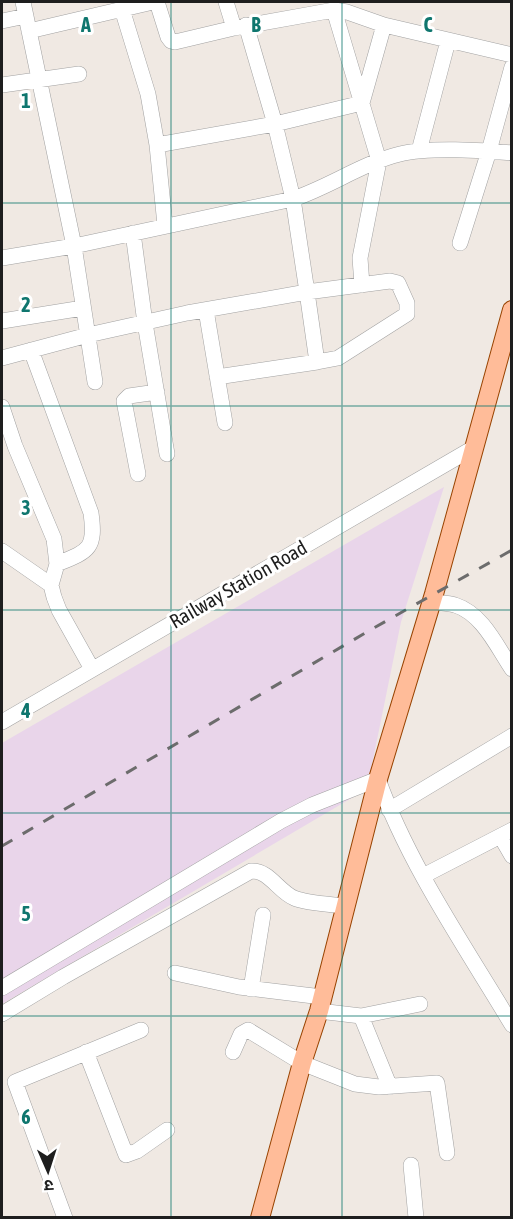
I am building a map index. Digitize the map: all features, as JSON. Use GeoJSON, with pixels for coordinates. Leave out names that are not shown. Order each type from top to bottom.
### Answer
{"type":"FeatureCollection","features":[{"type":"Feature","properties":{"kind":"main road"},"geometry":{"type":"LineString","coordinates":[[260,1218],[302,1063],[321,1004],[378,779],[432,602],[512,310]]}},
{"type":"Feature","properties":{"kind":"street"},"geometry":{"type":"LineString","coordinates":[[2,21],[26,16],[122,9],[155,2],[171,41],[180,41],[240,27],[334,10],[347,12],[384,25],[512,56]]}},
{"type":"Feature","properties":{"kind":"street"},"geometry":{"type":"LineString","coordinates":[[226,2],[240,27],[275,124],[293,199],[317,362]]}},
{"type":"Feature","properties":{"kind":"street"},"geometry":{"type":"LineString","coordinates":[[122,9],[144,77],[157,145],[165,225]]}},
{"type":"Feature","properties":{"kind":"street"},"geometry":{"type":"LineString","coordinates":[[334,10],[379,160],[360,258],[362,285]]}},
{"type":"Feature","properties":{"kind":"street"},"geometry":{"type":"LineString","coordinates":[[26,16],[74,246],[95,382]]}},
{"type":"Feature","properties":{"kind":"street"},"geometry":{"type":"LineString","coordinates":[[362,103],[384,25]]}},
{"type":"Feature","properties":{"kind":"street"},"geometry":{"type":"LineString","coordinates":[[419,151],[448,41]]}},
{"type":"Feature","properties":{"kind":"street"},"geometry":{"type":"LineString","coordinates":[[460,243],[512,67]]}},
{"type":"Feature","properties":{"kind":"street"},"geometry":{"type":"LineString","coordinates":[[2,85],[79,74]]}},
{"type":"Feature","properties":{"kind":"street"},"geometry":{"type":"LineString","coordinates":[[157,145],[275,124],[362,103]]}},
{"type":"Feature","properties":{"kind":"street"},"geometry":{"type":"LineString","coordinates":[[2,258],[74,246],[293,199],[321,189],[379,160],[401,153],[489,151],[512,153]]}},
{"type":"Feature","properties":{"kind":"street"},"geometry":{"type":"LineString","coordinates":[[134,232],[145,323],[167,454]]}},
{"type":"Feature","properties":{"kind":"street"},"geometry":{"type":"LineString","coordinates":[[2,358],[88,335],[206,310],[307,292],[390,281],[398,283],[407,303],[407,314],[344,355],[317,362],[217,377]]}},
{"type":"Feature","properties":{"kind":"street"},"geometry":{"type":"LineString","coordinates":[[2,321],[84,308]]}},
{"type":"Feature","properties":{"kind":"street"},"geometry":{"type":"LineString","coordinates":[[206,310],[225,423]]}},
{"type":"Feature","properties":{"kind":"street"},"geometry":{"type":"LineString","coordinates":[[31,350],[91,513],[93,526],[91,544],[86,551],[57,564]]}},
{"type":"Feature","properties":{"kind":"street"},"geometry":{"type":"LineString","coordinates":[[138,474],[124,401],[129,396],[157,392]]}},
{"type":"Feature","properties":{"kind":"street"},"geometry":{"type":"LineString","coordinates":[[2,407],[15,446],[56,546],[57,564],[51,585],[59,610],[92,669]]}},
{"type":"Feature","properties":{"kind":"street","name":"Railway Station Road"},"geometry":{"type":"LineString","coordinates":[[2,722],[475,447]]}},
{"type":"Feature","properties":{"kind":"street"},"geometry":{"type":"LineString","coordinates":[[2,551],[51,585]]}},
{"type":"Feature","properties":{"kind":"street"},"geometry":{"type":"LineString","coordinates":[[432,602],[455,605],[478,620],[512,669]]}},
{"type":"Feature","properties":{"kind":"street"},"geometry":{"type":"LineString","coordinates":[[389,810],[512,736]]}},
{"type":"Feature","properties":{"kind":"street"},"geometry":{"type":"LineString","coordinates":[[2,988],[281,821],[312,805],[378,779],[389,810],[423,876],[512,1025]]}},
{"type":"Feature","properties":{"kind":"street"},"geometry":{"type":"LineString","coordinates":[[423,876],[506,834],[512,856]]}},
{"type":"Feature","properties":{"kind":"street"},"geometry":{"type":"LineString","coordinates":[[2,1014],[251,871],[262,872],[284,892],[295,898],[346,906]]}},
{"type":"Feature","properties":{"kind":"street"},"geometry":{"type":"LineString","coordinates":[[251,989],[263,915]]}},
{"type":"Feature","properties":{"kind":"street"},"geometry":{"type":"LineString","coordinates":[[175,973],[321,1004],[361,1016],[420,1004]]}},
{"type":"Feature","properties":{"kind":"street"},"geometry":{"type":"LineString","coordinates":[[361,1016],[390,1087]]}},
{"type":"Feature","properties":{"kind":"street"},"geometry":{"type":"LineString","coordinates":[[65,1218],[15,1084],[18,1080],[141,1030]]}},
{"type":"Feature","properties":{"kind":"street"},"geometry":{"type":"LineString","coordinates":[[233,1052],[241,1034],[248,1030],[302,1063],[355,1084],[368,1087],[390,1087],[437,1083],[447,1153]]}},
{"type":"Feature","properties":{"kind":"street"},"geometry":{"type":"LineString","coordinates":[[86,1052],[126,1155],[137,1151],[167,1130]]}},
{"type":"Feature","properties":{"kind":"street"},"geometry":{"type":"LineString","coordinates":[[411,1165],[416,1218]]}},
{"type":"Feature","properties":{"kind":"shaded area"},"geometry":{"type":"Polygon","coordinates":[[[444,487],[401,622],[367,789],[2,1004],[2,743],[444,487]]]}},
{"type":"Feature","properties":{"kind":"railway"},"geometry":{"type":"LineString","coordinates":[[2,846],[372,629],[512,550]]}}]}
